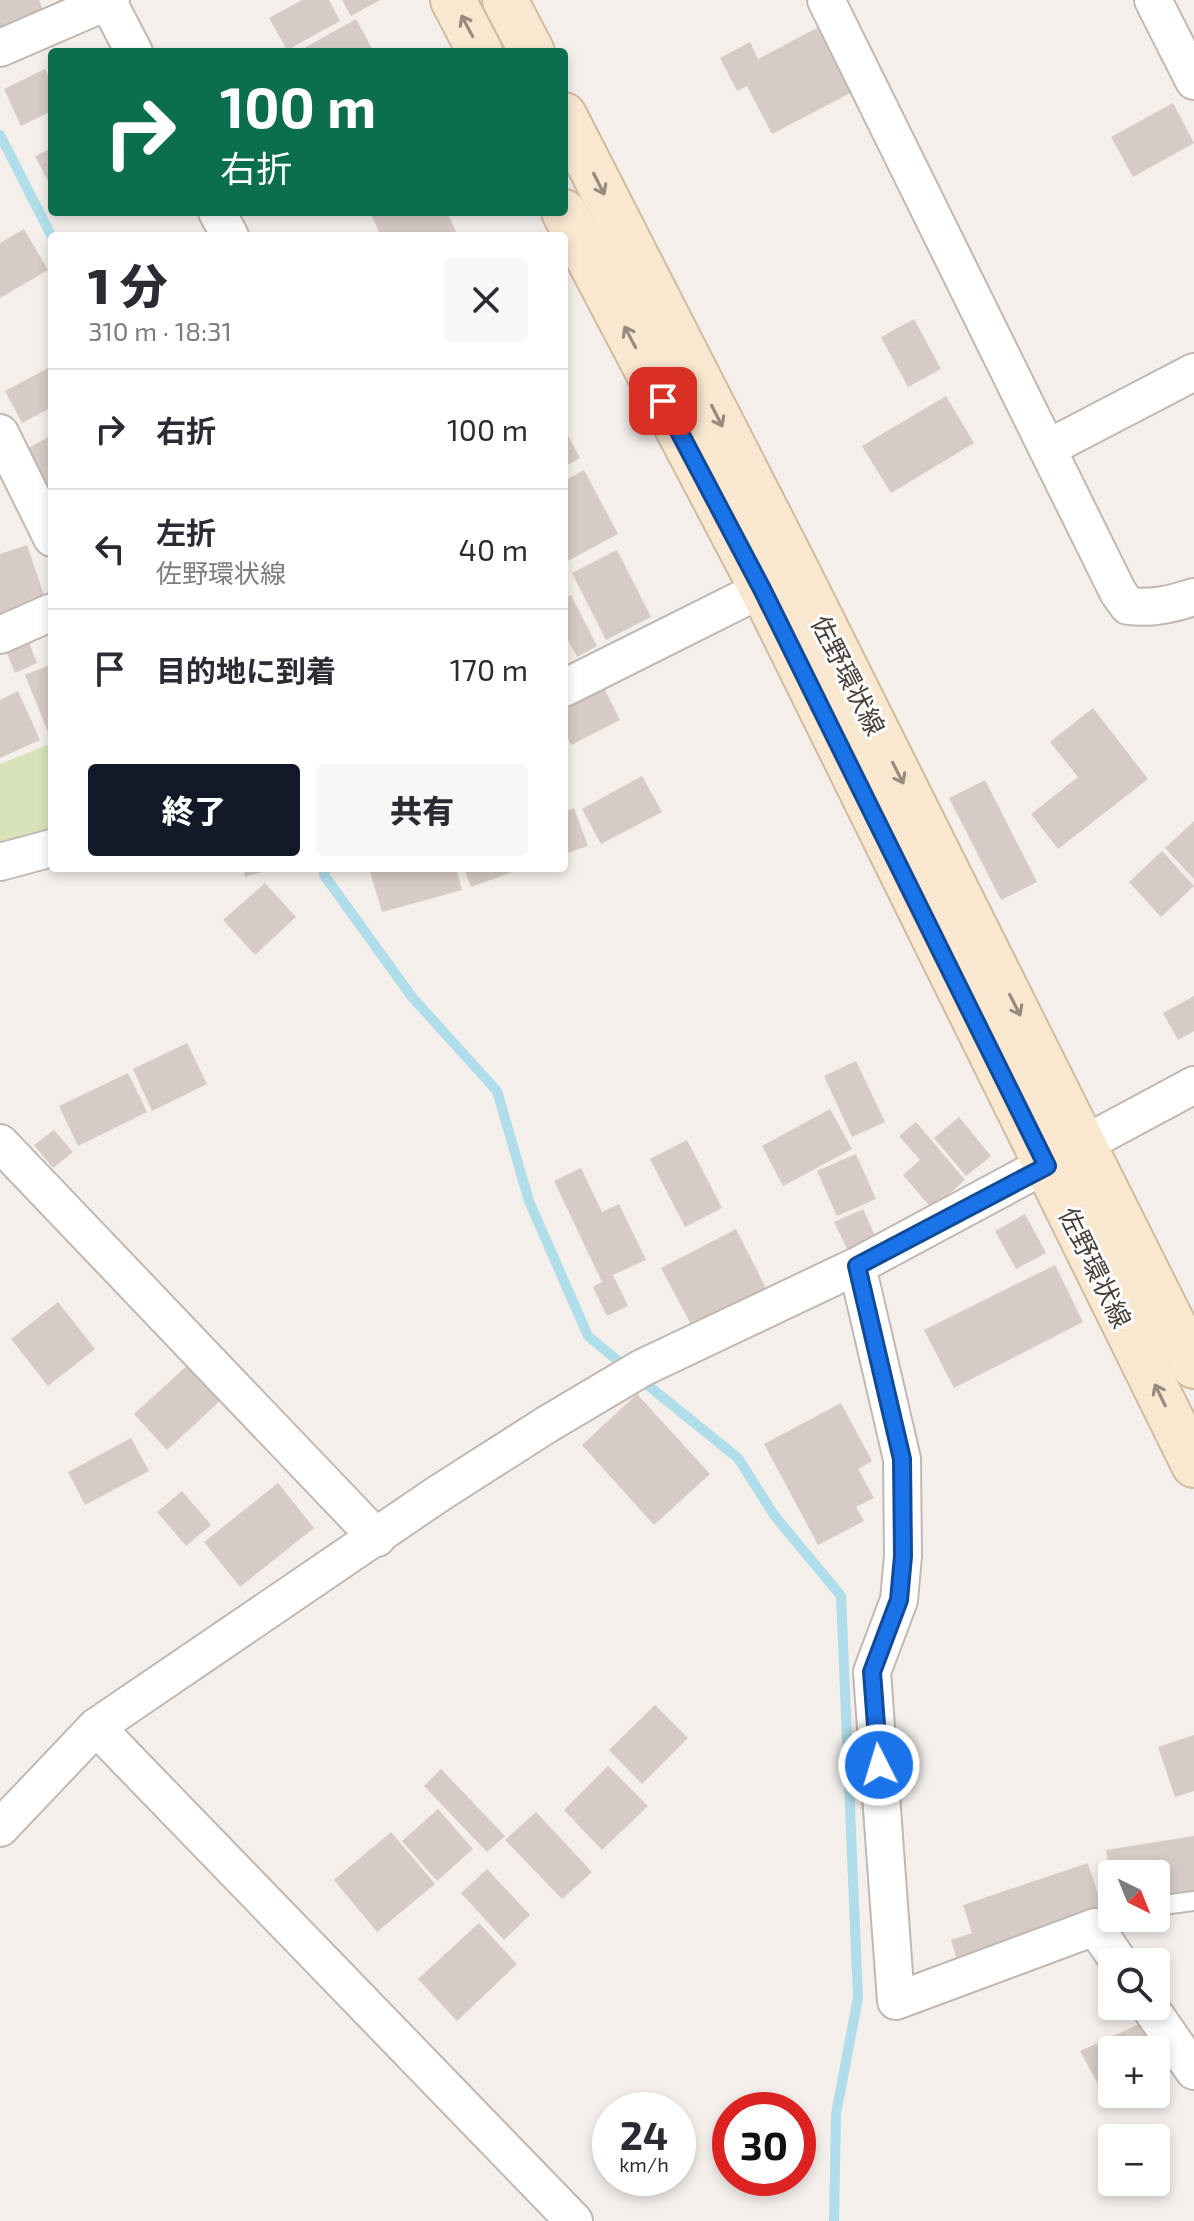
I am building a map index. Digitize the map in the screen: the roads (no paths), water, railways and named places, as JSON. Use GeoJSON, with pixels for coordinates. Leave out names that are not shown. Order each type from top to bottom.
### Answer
{"type":"FeatureCollection","features":[{"type":"Feature","properties":{"kind":"main road"},"geometry":{"type":"LineString","coordinates":[[453,0],[478,48]]}},
{"type":"Feature","properties":{"kind":"main road"},"geometry":{"type":"LineString","coordinates":[[505,0],[530,48]]}},
{"type":"Feature","properties":{"kind":"main road","name":"佐野環状線"},"geometry":{"type":"LineString","coordinates":[[568,124],[1047,1166],[1194,1465]]}},
{"type":"Feature","properties":{"kind":"main road","name":"佐野環状線"},"geometry":{"type":"LineString","coordinates":[[566,216],[779,580],[1084,1144],[1194,1366]]}},
{"type":"Feature","properties":{"kind":"street"},"geometry":{"type":"LineString","coordinates":[[0,48],[108,0],[132,48]]}},
{"type":"Feature","properties":{"kind":"street"},"geometry":{"type":"LineString","coordinates":[[826,0],[1118,592],[1128,606],[1161,606],[1194,597]]}},
{"type":"Feature","properties":{"kind":"street"},"geometry":{"type":"LineString","coordinates":[[1153,0],[1194,81]]}},
{"type":"Feature","properties":{"kind":"street"},"geometry":{"type":"LineString","coordinates":[[1048,448],[1194,372]]}},
{"type":"Feature","properties":{"kind":"street"},"geometry":{"type":"LineString","coordinates":[[0,433],[48,530]]}},
{"type":"Feature","properties":{"kind":"street"},"geometry":{"type":"LineString","coordinates":[[568,686],[779,580]]}},
{"type":"Feature","properties":{"kind":"street"},"geometry":{"type":"LineString","coordinates":[[0,635],[48,614]]}},
{"type":"Feature","properties":{"kind":"street"},"geometry":{"type":"LineString","coordinates":[[0,862],[48,849]]}},
{"type":"Feature","properties":{"kind":"street"},"geometry":{"type":"LineString","coordinates":[[0,1828],[96,1727],[438,1494],[546,1425],[642,1368],[857,1266],[1194,1085]]}},
{"type":"Feature","properties":{"kind":"street"},"geometry":{"type":"LineString","coordinates":[[0,1143],[377,1538]]}},
{"type":"Feature","properties":{"kind":"street"},"geometry":{"type":"LineString","coordinates":[[857,1266],[902,1459],[903,1556],[899,1600],[872,1672],[896,2001],[1098,1924]]}},
{"type":"Feature","properties":{"kind":"street"},"geometry":{"type":"LineString","coordinates":[[96,1727],[574,2221]]}},
{"type":"Feature","properties":{"kind":"street"},"geometry":{"type":"LineString","coordinates":[[1159,2020],[1194,2071]]}},
{"type":"Feature","properties":{"kind":"lane"},"geometry":{"type":"LineString","coordinates":[[1170,1904],[1194,1901]]}},
{"type":"Feature","properties":{"kind":"waterway"},"geometry":{"type":"LineString","coordinates":[[0,135],[49,232]]}},
{"type":"Feature","properties":{"kind":"waterway"},"geometry":{"type":"LineString","coordinates":[[324,872],[412,997],[497,1091],[529,1201],[588,1336],[628,1369]]}},
{"type":"Feature","properties":{"kind":"waterway"},"geometry":{"type":"LineString","coordinates":[[640,1379],[738,1458],[774,1515],[841,1596],[858,1998],[836,2114],[834,2221]]}}]}
